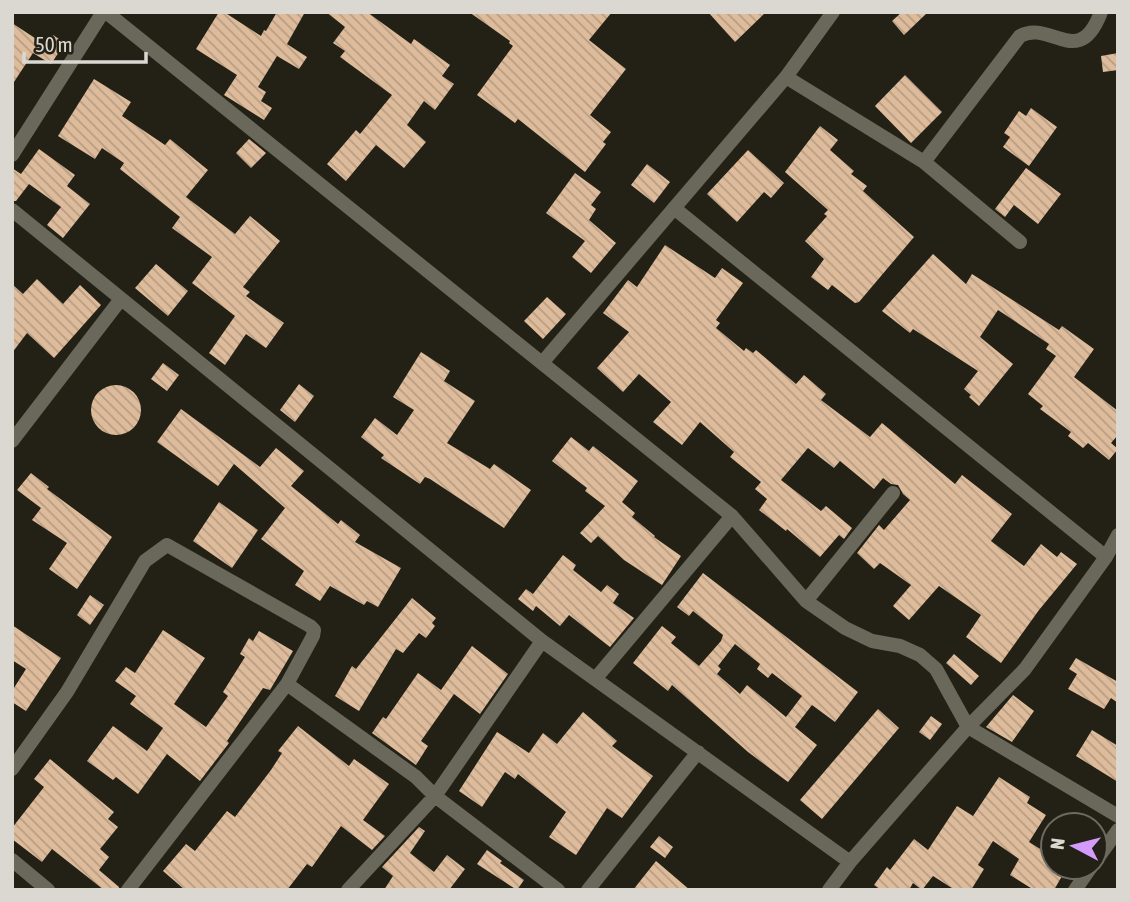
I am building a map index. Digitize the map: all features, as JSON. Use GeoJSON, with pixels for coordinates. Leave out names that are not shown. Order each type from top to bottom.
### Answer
{"type":"FeatureCollection","features":[{"type":"Feature","properties":{"kind":"street"},"geometry":{"type":"LineString","coordinates":[[12,155],[105,12],[732,516],[806,601],[845,628],[872,641],[900,646],[920,655],[936,669],[968,727],[1118,816]]}},
{"type":"Feature","properties":{"kind":"street"},"geometry":{"type":"LineString","coordinates":[[542,363],[786,77],[833,12]]}},
{"type":"Feature","properties":{"kind":"street"},"geometry":{"type":"LineString","coordinates":[[924,162],[1020,36],[1032,32],[1061,40],[1086,38],[1093,31],[1101,12]]}},
{"type":"Feature","properties":{"kind":"street"},"geometry":{"type":"LineString","coordinates":[[786,77],[924,162],[1020,242]]}},
{"type":"Feature","properties":{"kind":"street"},"geometry":{"type":"LineString","coordinates":[[674,208],[1106,557]]}},
{"type":"Feature","properties":{"kind":"street"},"geometry":{"type":"LineString","coordinates":[[12,210],[542,641],[850,862]]}},
{"type":"Feature","properties":{"kind":"street"},"geometry":{"type":"LineString","coordinates":[[12,441],[121,299]]}},
{"type":"Feature","properties":{"kind":"street"},"geometry":{"type":"LineString","coordinates":[[806,601],[893,494]]}},
{"type":"Feature","properties":{"kind":"street"},"geometry":{"type":"LineString","coordinates":[[596,678],[732,516]]}},
{"type":"Feature","properties":{"kind":"street"},"geometry":{"type":"LineString","coordinates":[[829,890],[850,862],[968,727],[1025,669],[1106,557],[1118,535]]}},
{"type":"Feature","properties":{"kind":"street"},"geometry":{"type":"LineString","coordinates":[[12,769],[67,692],[145,561],[167,545],[314,630],[287,684],[128,890]]}},
{"type":"Feature","properties":{"kind":"street"},"geometry":{"type":"LineString","coordinates":[[348,890],[435,796],[542,641]]}},
{"type":"Feature","properties":{"kind":"street"},"geometry":{"type":"LineString","coordinates":[[287,684],[415,777],[435,796],[558,890]]}},
{"type":"Feature","properties":{"kind":"street"},"geometry":{"type":"LineString","coordinates":[[588,890],[698,752]]}},
{"type":"Feature","properties":{"kind":"street"},"geometry":{"type":"LineString","coordinates":[[12,860],[45,889]]}},
{"type":"Feature","properties":{"kind":"building"},"geometry":{"type":"Polygon","coordinates":[[[219,12],[224,12],[261,36],[277,12],[305,12],[287,44],[307,57],[299,69],[277,56],[258,87],[266,92],[261,101],[272,108],[264,120],[224,95],[237,75],[196,49],[219,12]]]}},
{"type":"Feature","properties":{"kind":"building"},"geometry":{"type":"Polygon","coordinates":[[[326,12],[367,12],[411,44],[414,39],[450,65],[442,76],[454,84],[435,110],[424,101],[407,125],[426,142],[404,168],[376,145],[346,181],[327,164],[356,130],[360,134],[392,95],[340,57],[345,51],[333,43],[345,27],[326,12]]]}},
{"type":"Feature","properties":{"kind":"building"},"geometry":{"type":"Polygon","coordinates":[[[469,12],[612,12],[589,40],[626,69],[590,115],[611,132],[603,142],[606,144],[585,172],[518,119],[515,123],[477,95],[513,46],[510,41],[469,12]]]}},
{"type":"Feature","properties":{"kind":"building"},"geometry":{"type":"Polygon","coordinates":[[[708,12],[766,12],[735,42],[708,12]]]}},
{"type":"Feature","properties":{"kind":"building"},"geometry":{"type":"Polygon","coordinates":[[[902,12],[928,12],[904,35],[892,21],[902,12]]]}},
{"type":"Feature","properties":{"kind":"building"},"geometry":{"type":"Polygon","coordinates":[[[12,23],[47,46],[53,35],[65,43],[51,64],[33,53],[12,85],[12,23]]]}},
{"type":"Feature","properties":{"kind":"building"},"geometry":{"type":"Polygon","coordinates":[[[1118,53],[1118,70],[1103,72],[1101,56],[1118,53]]]}},
{"type":"Feature","properties":{"kind":"building"},"geometry":{"type":"Polygon","coordinates":[[[905,75],[942,112],[911,143],[875,106],[905,75]]]}},
{"type":"Feature","properties":{"kind":"building"},"geometry":{"type":"Polygon","coordinates":[[[94,79],[131,102],[122,116],[165,145],[170,139],[208,170],[186,197],[235,234],[250,216],[280,241],[243,287],[250,292],[246,296],[284,323],[266,348],[246,334],[225,365],[209,353],[235,316],[192,283],[212,257],[172,228],[180,217],[120,169],[124,163],[102,148],[95,159],[58,136],[94,79]]]}},
{"type":"Feature","properties":{"kind":"building"},"geometry":{"type":"Polygon","coordinates":[[[1031,108],[1057,127],[1029,166],[1003,147],[1010,137],[1004,133],[1019,111],[1026,116],[1031,108]]]}},
{"type":"Feature","properties":{"kind":"building"},"geometry":{"type":"Polygon","coordinates":[[[820,126],[838,140],[830,150],[854,171],[851,174],[867,186],[863,191],[914,237],[859,302],[855,303],[832,285],[828,290],[811,277],[824,259],[805,241],[827,216],[824,214],[828,210],[785,172],[820,126]]]}},
{"type":"Feature","properties":{"kind":"building"},"geometry":{"type":"Polygon","coordinates":[[[249,139],[266,153],[251,168],[236,153],[249,139]]]}},
{"type":"Feature","properties":{"kind":"building"},"geometry":{"type":"Polygon","coordinates":[[[39,149],[75,175],[67,186],[90,204],[63,238],[47,225],[61,207],[29,184],[16,201],[12,201],[12,168],[21,174],[39,149]]]}},
{"type":"Feature","properties":{"kind":"building"},"geometry":{"type":"Polygon","coordinates":[[[748,150],[784,183],[771,198],[764,192],[737,222],[707,194],[748,150]]]}},
{"type":"Feature","properties":{"kind":"building"},"geometry":{"type":"Polygon","coordinates":[[[647,164],[670,182],[654,203],[631,185],[647,164]]]}},
{"type":"Feature","properties":{"kind":"building"},"geometry":{"type":"Polygon","coordinates":[[[1026,168],[1061,194],[1038,224],[1014,205],[1005,217],[995,209],[1026,168]]]}},
{"type":"Feature","properties":{"kind":"building"},"geometry":{"type":"Polygon","coordinates":[[[575,173],[601,192],[591,205],[596,209],[589,220],[616,243],[591,273],[572,257],[585,241],[546,213],[575,173]]]}},
{"type":"Feature","properties":{"kind":"building"},"geometry":{"type":"Polygon","coordinates":[[[665,245],[715,278],[722,268],[743,283],[716,320],[720,323],[716,328],[744,351],[746,348],[753,353],[756,350],[796,384],[804,375],[826,394],[821,400],[870,437],[882,423],[955,484],[962,475],[1012,514],[991,541],[1024,566],[1041,544],[1057,557],[1061,552],[1077,564],[1039,610],[1001,663],[966,637],[981,615],[939,586],[909,620],[893,606],[911,585],[880,563],[874,569],[857,553],[879,525],[884,530],[910,500],[898,485],[883,478],[874,489],[840,461],[834,468],[808,448],[781,480],[821,511],[826,506],[852,528],[844,539],[839,535],[820,557],[759,510],[767,499],[755,489],[761,482],[730,457],[734,452],[700,422],[682,445],[653,422],[671,402],[639,374],[623,392],[597,368],[629,332],[603,313],[628,280],[637,287],[665,245]]]}},
{"type":"Feature","properties":{"kind":"building"},"geometry":{"type":"Polygon","coordinates":[[[933,254],[966,284],[972,274],[1059,330],[1062,326],[1094,349],[1074,377],[1118,411],[1118,435],[1111,443],[1118,449],[1109,460],[1088,443],[1083,448],[1068,436],[1071,432],[1040,409],[1043,406],[1028,394],[1056,356],[1046,349],[1049,344],[998,310],[980,337],[1013,364],[979,406],[964,389],[978,371],[913,329],[910,333],[882,311],[933,254]]]}},
{"type":"Feature","properties":{"kind":"building"},"geometry":{"type":"Polygon","coordinates":[[[156,264],[188,291],[168,316],[135,288],[156,264]]]}},
{"type":"Feature","properties":{"kind":"building"},"geometry":{"type":"Polygon","coordinates":[[[37,279],[63,304],[80,285],[101,305],[54,358],[27,333],[12,353],[12,284],[23,294],[37,279]]]}},
{"type":"Feature","properties":{"kind":"building"},"geometry":{"type":"Polygon","coordinates":[[[547,297],[566,314],[543,339],[524,321],[547,297]]]}},
{"type":"Feature","properties":{"kind":"building"},"geometry":{"type":"Polygon","coordinates":[[[421,352],[450,371],[444,381],[475,401],[447,443],[490,469],[494,464],[531,490],[504,528],[430,479],[425,477],[420,484],[381,458],[384,455],[361,437],[375,418],[397,435],[414,410],[393,397],[421,352]]]}},
{"type":"Feature","properties":{"kind":"building"},"geometry":{"type":"Polygon","coordinates":[[[163,363],[179,375],[167,391],[151,379],[163,363]]]}},
{"type":"Feature","properties":{"kind":"building"},"geometry":{"type":"Polygon","coordinates":[[[299,384],[314,396],[295,422],[280,410],[299,384]]]}},
{"type":"Feature","properties":{"kind":"building"},"geometry":{"type":"Polygon","coordinates":[[[116,385],[134,392],[141,410],[134,428],[116,435],[98,428],[91,410],[98,392],[116,385]]]}},
{"type":"Feature","properties":{"kind":"building"},"geometry":{"type":"Polygon","coordinates":[[[181,409],[260,467],[276,448],[304,471],[291,486],[338,524],[341,520],[360,535],[355,542],[401,568],[378,607],[367,601],[364,605],[330,586],[320,601],[295,585],[304,571],[261,539],[285,508],[234,464],[218,486],[157,442],[181,409]]]}},
{"type":"Feature","properties":{"kind":"building"},"geometry":{"type":"Polygon","coordinates":[[[571,437],[589,451],[593,446],[638,481],[622,502],[635,513],[632,517],[681,556],[662,585],[624,560],[598,536],[591,543],[580,533],[605,506],[552,461],[571,437]]]}},
{"type":"Feature","properties":{"kind":"building"},"geometry":{"type":"Polygon","coordinates":[[[31,473],[49,487],[47,489],[112,537],[77,589],[49,569],[67,543],[32,520],[41,508],[17,490],[31,473]]]}},
{"type":"Feature","properties":{"kind":"building"},"geometry":{"type":"Polygon","coordinates":[[[219,502],[258,530],[232,568],[193,541],[219,502]]]}},
{"type":"Feature","properties":{"kind":"building"},"geometry":{"type":"Polygon","coordinates":[[[563,555],[576,565],[573,570],[601,592],[607,585],[619,594],[613,603],[634,618],[610,647],[569,615],[560,626],[536,606],[533,611],[518,599],[526,589],[533,594],[563,555]]]}},
{"type":"Feature","properties":{"kind":"building"},"geometry":{"type":"Polygon","coordinates":[[[703,573],[858,692],[835,722],[812,705],[795,727],[817,745],[788,782],[748,752],[672,685],[668,691],[633,663],[662,626],[676,637],[671,643],[699,666],[721,641],[723,635],[693,611],[689,616],[677,607],[703,573]],[[735,644],[718,666],[721,669],[717,674],[740,694],[747,685],[786,717],[802,696],[772,673],[768,678],[757,669],[760,664],[735,644]]]}},
{"type":"Feature","properties":{"kind":"building"},"geometry":{"type":"Polygon","coordinates":[[[90,595],[104,605],[90,625],[77,615],[90,595]]]}},
{"type":"Feature","properties":{"kind":"building"},"geometry":{"type":"Polygon","coordinates":[[[412,598],[436,618],[432,623],[435,626],[426,638],[419,633],[403,653],[396,649],[359,711],[335,696],[352,666],[356,669],[412,598]]]}},
{"type":"Feature","properties":{"kind":"building"},"geometry":{"type":"Polygon","coordinates":[[[12,625],[61,658],[26,711],[12,702],[12,691],[26,669],[12,660],[12,625]]]}},
{"type":"Feature","properties":{"kind":"building"},"geometry":{"type":"Polygon","coordinates":[[[163,630],[205,658],[174,704],[206,727],[228,696],[223,692],[245,657],[240,654],[249,638],[253,641],[259,631],[293,651],[270,690],[263,688],[227,741],[229,743],[200,781],[167,754],[138,794],[116,777],[113,780],[87,761],[113,726],[147,751],[163,728],[130,704],[136,696],[115,681],[126,667],[135,673],[163,630]]]}},
{"type":"Feature","properties":{"kind":"building"},"geometry":{"type":"Polygon","coordinates":[[[472,646],[508,674],[480,714],[454,694],[421,741],[428,746],[416,765],[372,733],[383,717],[386,719],[418,673],[441,690],[472,646]]]}},
{"type":"Feature","properties":{"kind":"building"},"geometry":{"type":"Polygon","coordinates":[[[954,654],[979,676],[971,685],[946,663],[954,654]]]}},
{"type":"Feature","properties":{"kind":"building"},"geometry":{"type":"Polygon","coordinates":[[[1076,658],[1118,682],[1118,703],[1111,698],[1104,709],[1068,689],[1077,674],[1069,669],[1076,658]]]}},
{"type":"Feature","properties":{"kind":"building"},"geometry":{"type":"Polygon","coordinates":[[[1013,695],[1034,711],[1012,742],[986,727],[1013,695]]]}},
{"type":"Feature","properties":{"kind":"building"},"geometry":{"type":"Polygon","coordinates":[[[878,709],[899,728],[822,819],[800,800],[878,709]]]}},
{"type":"Feature","properties":{"kind":"building"},"geometry":{"type":"Polygon","coordinates":[[[583,712],[617,741],[612,746],[653,776],[622,818],[607,808],[576,855],[549,837],[566,812],[518,774],[515,779],[505,772],[482,807],[459,791],[497,732],[529,753],[543,733],[557,744],[583,712]]]}},
{"type":"Feature","properties":{"kind":"building"},"geometry":{"type":"Polygon","coordinates":[[[931,716],[942,724],[930,740],[919,732],[931,716]]]}},
{"type":"Feature","properties":{"kind":"building"},"geometry":{"type":"Polygon","coordinates":[[[298,726],[349,766],[354,759],[389,784],[363,820],[385,836],[372,850],[341,826],[312,867],[307,864],[287,890],[185,890],[163,871],[186,844],[195,851],[227,811],[235,817],[271,770],[282,753],[278,751],[298,726]]]}},
{"type":"Feature","properties":{"kind":"building"},"geometry":{"type":"Polygon","coordinates":[[[1092,730],[1118,746],[1118,782],[1076,756],[1092,730]]]}},
{"type":"Feature","properties":{"kind":"building"},"geometry":{"type":"Polygon","coordinates":[[[50,759],[114,812],[108,819],[118,827],[100,849],[109,857],[99,870],[119,887],[119,890],[104,890],[52,849],[42,862],[12,839],[12,828],[44,787],[34,779],[50,759]]]}},
{"type":"Feature","properties":{"kind":"building"},"geometry":{"type":"Polygon","coordinates":[[[999,777],[1030,797],[1027,803],[1040,811],[1039,826],[1029,842],[1039,848],[1039,881],[1059,881],[1054,890],[1034,890],[1010,875],[1019,859],[993,841],[978,865],[984,869],[971,890],[955,890],[933,876],[922,890],[913,883],[909,890],[881,890],[874,885],[887,867],[890,870],[914,839],[928,850],[957,806],[973,816],[999,777]]]}},
{"type":"Feature","properties":{"kind":"building"},"geometry":{"type":"Polygon","coordinates":[[[419,827],[425,831],[410,853],[434,872],[447,855],[465,869],[449,890],[384,890],[393,876],[382,867],[419,827]]]}},
{"type":"Feature","properties":{"kind":"building"},"geometry":{"type":"Polygon","coordinates":[[[659,836],[673,847],[665,858],[650,847],[659,836]]]}},
{"type":"Feature","properties":{"kind":"building"},"geometry":{"type":"Polygon","coordinates":[[[487,850],[524,880],[517,890],[477,864],[487,850]]]}},
{"type":"Feature","properties":{"kind":"building"},"geometry":{"type":"Polygon","coordinates":[[[656,861],[690,890],[633,890],[656,861]]]}}]}
